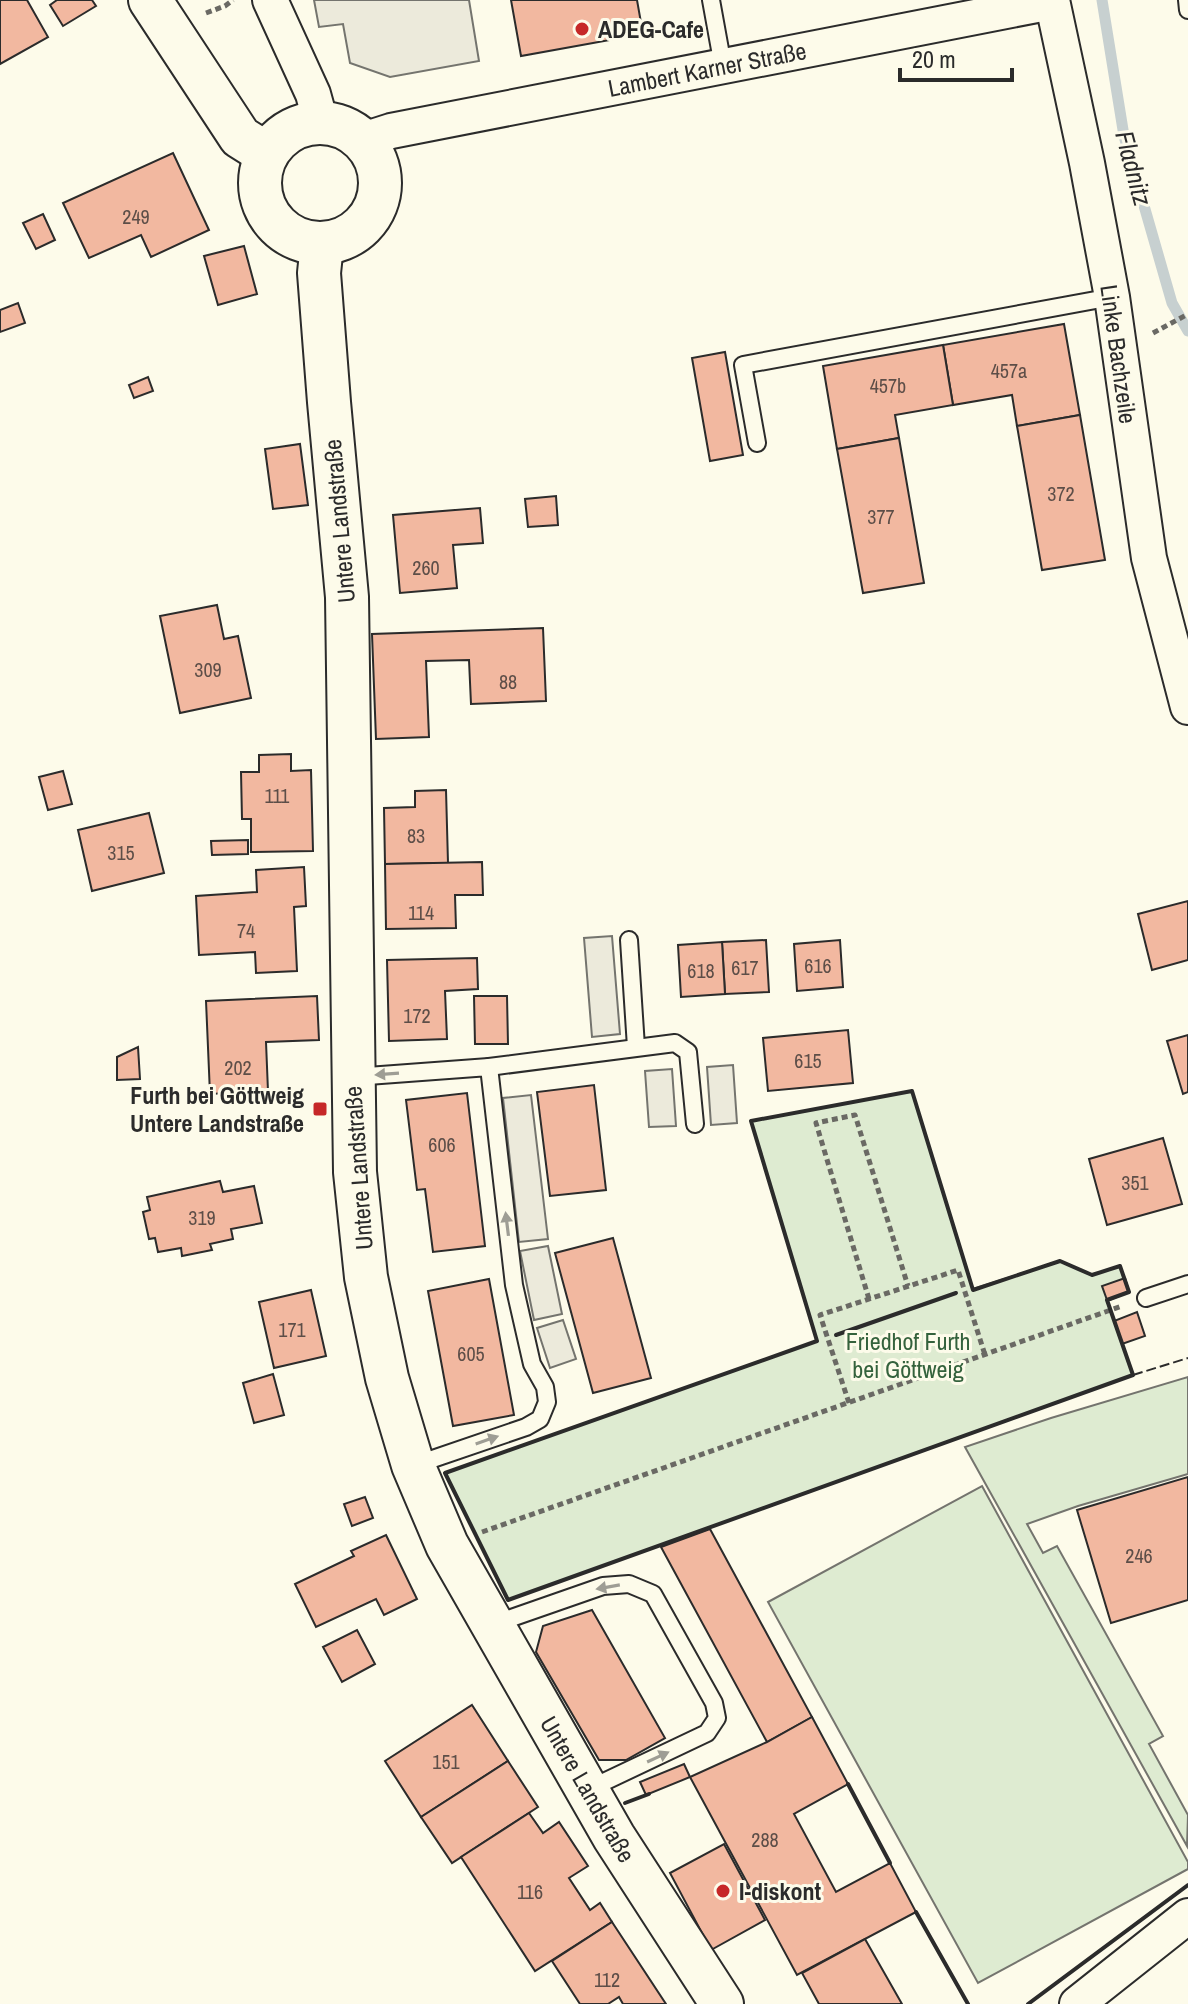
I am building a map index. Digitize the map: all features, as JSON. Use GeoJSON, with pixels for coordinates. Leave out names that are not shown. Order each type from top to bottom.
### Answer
{"type":"FeatureCollection","features":[{"type":"Feature","properties":{"kind":"street"},"geometry":{"type":"LineString","coordinates":[[150,0],[240,137],[267,154]]}},
{"type":"Feature","properties":{"kind":"street"},"geometry":{"type":"LineString","coordinates":[[270,0],[313,94],[321,123]]}},
{"type":"Feature","properties":{"kind":"street","name":"Lambert Karner Straße"},"geometry":{"type":"LineString","coordinates":[[363,140],[391,131],[1052,1]]}},
{"type":"Feature","properties":{"kind":"street","name":"Linke Bachzeile"},"geometry":{"type":"LineString","coordinates":[[1052,1],[1112,297],[1149,558],[1188,707]]}},
{"type":"Feature","properties":{"kind":"street"},"geometry":{"type":"LineString","coordinates":[[321,123],[336,125],[363,140],[378,164],[381,178],[377,206],[360,229],[336,242],[322,244],[305,242],[278,227],[261,200],[259,184],[267,154],[281,137],[299,126],[321,123]]}},
{"type":"Feature","properties":{"kind":"street","name":"Untere Landstraße"},"geometry":{"type":"LineString","coordinates":[[322,244],[319,273],[347,597],[355,1172],[366,1277],[387,1378],[413,1465],[447,1545],[587,1790],[657,1906],[722,2004]]}},
{"type":"Feature","properties":{"kind":"street"},"geometry":{"type":"LineString","coordinates":[[1077,2004],[1188,1916]]}},
{"type":"Feature","properties":{"kind":"lane"},"geometry":{"type":"LineString","coordinates":[[711,0],[723,66]]}},
{"type":"Feature","properties":{"kind":"lane"},"geometry":{"type":"LineString","coordinates":[[1187,0],[1188,10]]}},
{"type":"Feature","properties":{"kind":"lane"},"geometry":{"type":"LineString","coordinates":[[757,443],[743,365],[1112,297]]}},
{"type":"Feature","properties":{"kind":"lane"},"geometry":{"type":"LineString","coordinates":[[629,940],[636,1047]]}},
{"type":"Feature","properties":{"kind":"lane"},"geometry":{"type":"LineString","coordinates":[[352,1077],[489,1067],[675,1043],[688,1052],[695,1124]]}},
{"type":"Feature","properties":{"kind":"lane"},"geometry":{"type":"LineString","coordinates":[[413,1465],[526,1427],[540,1419],[547,1402],[545,1387],[532,1364],[514,1285],[489,1067]]}},
{"type":"Feature","properties":{"kind":"lane"},"geometry":{"type":"LineString","coordinates":[[1146,1298],[1188,1284]]}},
{"type":"Feature","properties":{"kind":"lane"},"geometry":{"type":"LineString","coordinates":[[492,1625],[603,1586],[629,1584],[653,1594],[714,1703],[717,1718],[707,1733],[587,1790]]}},
{"type":"Feature","properties":{"kind":"path"},"geometry":{"type":"LineString","coordinates":[[201,15],[233,0]]}},
{"type":"Feature","properties":{"kind":"path"},"geometry":{"type":"LineString","coordinates":[[1158,332],[1188,314]]}},
{"type":"Feature","properties":{"kind":"path"},"geometry":{"type":"LineString","coordinates":[[869,1299],[816,1123],[855,1115],[908,1286]]}},
{"type":"Feature","properties":{"kind":"path"},"geometry":{"type":"LineString","coordinates":[[849,1403],[820,1315],[958,1270],[985,1355]]}},
{"type":"Feature","properties":{"kind":"path"},"geometry":{"type":"LineString","coordinates":[[475,1535],[1110,1310]]}},
{"type":"Feature","properties":{"kind":"green space","name":"Friedhof Furth bei Göttweig"},"geometry":{"type":"Polygon","coordinates":[[[912,1091],[973,1289],[1060,1261],[1092,1275],[1120,1266],[1129,1292],[1107,1301],[1133,1375],[508,1600],[445,1473],[817,1341],[751,1121],[912,1091]]]}},
{"type":"Feature","properties":{"kind":"green space"},"geometry":{"type":"Polygon","coordinates":[[[1188,1377],[1188,1474],[1027,1524],[1043,1553],[1057,1546],[1163,1736],[1149,1744],[1188,1815],[1187,1846],[965,1447],[1188,1377]]]}},
{"type":"Feature","properties":{"kind":"green space"},"geometry":{"type":"Polygon","coordinates":[[[982,1486],[1188,1862],[1188,1869],[978,1983],[768,1602],[982,1486]]]}},
{"type":"Feature","properties":{"kind":"shaded area"},"geometry":{"type":"Polygon","coordinates":[[[314,0],[469,0],[479,61],[390,77],[350,63],[343,24],[319,27],[314,0]]]}},
{"type":"Feature","properties":{"kind":"shaded area"},"geometry":{"type":"Polygon","coordinates":[[[612,936],[620,1034],[592,1037],[584,938],[612,936]]]}},
{"type":"Feature","properties":{"kind":"shaded area"},"geometry":{"type":"Polygon","coordinates":[[[733,1065],[737,1123],[711,1125],[707,1067],[733,1065]]]}},
{"type":"Feature","properties":{"kind":"shaded area"},"geometry":{"type":"Polygon","coordinates":[[[672,1069],[676,1126],[649,1127],[645,1071],[672,1069]]]}},
{"type":"Feature","properties":{"kind":"shaded area"},"geometry":{"type":"Polygon","coordinates":[[[531,1095],[548,1239],[519,1242],[503,1098],[531,1095]]]}},
{"type":"Feature","properties":{"kind":"shaded area"},"geometry":{"type":"Polygon","coordinates":[[[548,1246],[562,1314],[534,1320],[520,1251],[548,1246]]]}},
{"type":"Feature","properties":{"kind":"shaded area"},"geometry":{"type":"Polygon","coordinates":[[[563,1320],[576,1359],[550,1368],[537,1328],[563,1320]]]}},
{"type":"Feature","properties":{"kind":"building"},"geometry":{"type":"Polygon","coordinates":[[[0,0],[27,0],[48,37],[0,64],[0,0]]]}},
{"type":"Feature","properties":{"kind":"building"},"geometry":{"type":"Polygon","coordinates":[[[57,0],[92,0],[96,6],[63,26],[50,5],[57,0]]]}},
{"type":"Feature","properties":{"kind":"building"},"geometry":{"type":"Polygon","coordinates":[[[511,0],[637,0],[643,34],[521,56],[511,0]]]}},
{"type":"Feature","properties":{"kind":"building"},"geometry":{"type":"Polygon","coordinates":[[[173,153],[209,230],[151,257],[141,235],[89,258],[63,203],[173,153]]]}},
{"type":"Feature","properties":{"kind":"building"},"geometry":{"type":"Polygon","coordinates":[[[43,214],[55,240],[36,249],[23,223],[43,214]]]}},
{"type":"Feature","properties":{"kind":"building"},"geometry":{"type":"Polygon","coordinates":[[[244,246],[257,294],[218,305],[204,256],[244,246]]]}},
{"type":"Feature","properties":{"kind":"building"},"geometry":{"type":"Polygon","coordinates":[[[18,303],[25,323],[0,332],[0,310],[18,303]]]}},
{"type":"Feature","properties":{"kind":"building"},"geometry":{"type":"Polygon","coordinates":[[[1064,324],[1080,415],[1017,426],[1012,395],[953,405],[943,345],[1064,324]]]}},
{"type":"Feature","properties":{"kind":"building"},"geometry":{"type":"Polygon","coordinates":[[[943,345],[953,405],[895,415],[899,438],[837,449],[823,366],[943,345]]]}},
{"type":"Feature","properties":{"kind":"building"},"geometry":{"type":"Polygon","coordinates":[[[725,352],[743,455],[710,461],[692,358],[725,352]]]}},
{"type":"Feature","properties":{"kind":"building"},"geometry":{"type":"Polygon","coordinates":[[[148,377],[153,391],[134,398],[129,385],[148,377]]]}},
{"type":"Feature","properties":{"kind":"building"},"geometry":{"type":"Polygon","coordinates":[[[1080,415],[1105,560],[1042,570],[1017,426],[1080,415]]]}},
{"type":"Feature","properties":{"kind":"building"},"geometry":{"type":"Polygon","coordinates":[[[899,438],[924,583],[863,593],[837,449],[899,438]]]}},
{"type":"Feature","properties":{"kind":"building"},"geometry":{"type":"Polygon","coordinates":[[[300,444],[308,505],[273,509],[265,449],[300,444]]]}},
{"type":"Feature","properties":{"kind":"building"},"geometry":{"type":"Polygon","coordinates":[[[556,496],[558,525],[528,527],[525,499],[556,496]]]}},
{"type":"Feature","properties":{"kind":"building"},"geometry":{"type":"Polygon","coordinates":[[[480,508],[483,543],[453,545],[457,588],[400,593],[393,515],[480,508]]]}},
{"type":"Feature","properties":{"kind":"building"},"geometry":{"type":"Polygon","coordinates":[[[217,605],[224,639],[238,636],[251,698],[180,713],[160,616],[217,605]]]}},
{"type":"Feature","properties":{"kind":"building"},"geometry":{"type":"Polygon","coordinates":[[[543,628],[546,701],[471,704],[469,660],[426,661],[429,737],[376,739],[372,634],[543,628]]]}},
{"type":"Feature","properties":{"kind":"building"},"geometry":{"type":"Polygon","coordinates":[[[291,754],[291,771],[311,770],[313,851],[251,852],[251,819],[242,819],[241,772],[259,772],[259,755],[291,754]]]}},
{"type":"Feature","properties":{"kind":"building"},"geometry":{"type":"Polygon","coordinates":[[[63,771],[72,804],[48,810],[39,777],[63,771]]]}},
{"type":"Feature","properties":{"kind":"building"},"geometry":{"type":"Polygon","coordinates":[[[446,790],[448,863],[385,864],[384,808],[415,807],[415,791],[446,790]]]}},
{"type":"Feature","properties":{"kind":"building"},"geometry":{"type":"Polygon","coordinates":[[[149,813],[164,873],[92,891],[78,830],[149,813]]]}},
{"type":"Feature","properties":{"kind":"building"},"geometry":{"type":"Polygon","coordinates":[[[248,840],[248,854],[212,855],[211,841],[248,840]]]}},
{"type":"Feature","properties":{"kind":"building"},"geometry":{"type":"Polygon","coordinates":[[[482,862],[483,895],[455,895],[456,928],[386,929],[385,864],[482,862]]]}},
{"type":"Feature","properties":{"kind":"building"},"geometry":{"type":"Polygon","coordinates":[[[304,867],[306,906],[294,907],[297,971],[256,973],[255,952],[199,955],[196,896],[257,892],[256,870],[304,867]]]}},
{"type":"Feature","properties":{"kind":"building"},"geometry":{"type":"Polygon","coordinates":[[[1188,901],[1188,960],[1152,970],[1138,914],[1188,901]]]}},
{"type":"Feature","properties":{"kind":"building"},"geometry":{"type":"Polygon","coordinates":[[[766,940],[769,992],[725,994],[722,942],[766,940]]]}},
{"type":"Feature","properties":{"kind":"building"},"geometry":{"type":"Polygon","coordinates":[[[840,940],[843,987],[797,991],[794,944],[840,940]]]}},
{"type":"Feature","properties":{"kind":"building"},"geometry":{"type":"Polygon","coordinates":[[[722,942],[725,994],[681,997],[678,945],[722,942]]]}},
{"type":"Feature","properties":{"kind":"building"},"geometry":{"type":"Polygon","coordinates":[[[477,958],[478,989],[445,991],[447,1039],[389,1041],[387,960],[477,958]]]}},
{"type":"Feature","properties":{"kind":"building"},"geometry":{"type":"Polygon","coordinates":[[[317,996],[319,1040],[266,1042],[268,1091],[210,1094],[206,1001],[317,996]]]}},
{"type":"Feature","properties":{"kind":"building"},"geometry":{"type":"Polygon","coordinates":[[[474,996],[507,996],[508,1044],[475,1044],[474,996]]]}},
{"type":"Feature","properties":{"kind":"building"},"geometry":{"type":"Polygon","coordinates":[[[848,1030],[853,1083],[768,1091],[763,1038],[848,1030]]]}},
{"type":"Feature","properties":{"kind":"building"},"geometry":{"type":"Polygon","coordinates":[[[1188,1035],[1188,1092],[1183,1094],[1167,1041],[1188,1035]]]}},
{"type":"Feature","properties":{"kind":"building"},"geometry":{"type":"Polygon","coordinates":[[[138,1047],[140,1079],[117,1080],[117,1057],[138,1047]]]}},
{"type":"Feature","properties":{"kind":"building"},"geometry":{"type":"Polygon","coordinates":[[[594,1085],[606,1190],[550,1196],[537,1092],[594,1085]]]}},
{"type":"Feature","properties":{"kind":"building"},"geometry":{"type":"Polygon","coordinates":[[[467,1093],[485,1246],[433,1252],[425,1189],[417,1190],[406,1100],[467,1093]]]}},
{"type":"Feature","properties":{"kind":"building"},"geometry":{"type":"Polygon","coordinates":[[[1163,1138],[1182,1204],[1107,1225],[1089,1159],[1163,1138]]]}},
{"type":"Feature","properties":{"kind":"building"},"geometry":{"type":"Polygon","coordinates":[[[220,1181],[223,1192],[254,1186],[262,1223],[231,1229],[233,1239],[210,1244],[212,1250],[182,1256],[181,1248],[158,1252],[155,1238],[149,1239],[143,1212],[150,1210],[147,1197],[220,1181]]]}},
{"type":"Feature","properties":{"kind":"building"},"geometry":{"type":"Polygon","coordinates":[[[613,1238],[651,1378],[593,1393],[555,1253],[613,1238]]]}},
{"type":"Feature","properties":{"kind":"building"},"geometry":{"type":"Polygon","coordinates":[[[1125,1278],[1129,1292],[1107,1300],[1102,1286],[1125,1278]]]}},
{"type":"Feature","properties":{"kind":"building"},"geometry":{"type":"Polygon","coordinates":[[[489,1279],[514,1415],[453,1426],[428,1291],[489,1279]]]}},
{"type":"Feature","properties":{"kind":"building"},"geometry":{"type":"Polygon","coordinates":[[[311,1290],[326,1356],[274,1368],[259,1302],[311,1290]]]}},
{"type":"Feature","properties":{"kind":"building"},"geometry":{"type":"Polygon","coordinates":[[[1137,1312],[1145,1336],[1122,1344],[1114,1321],[1137,1312]]]}},
{"type":"Feature","properties":{"kind":"building"},"geometry":{"type":"Polygon","coordinates":[[[273,1374],[284,1415],[254,1423],[243,1383],[273,1374]]]}},
{"type":"Feature","properties":{"kind":"building"},"geometry":{"type":"Polygon","coordinates":[[[1188,1477],[1188,1600],[1111,1623],[1077,1510],[1188,1477]]]}},
{"type":"Feature","properties":{"kind":"building"},"geometry":{"type":"Polygon","coordinates":[[[365,1497],[373,1518],[352,1526],[344,1504],[365,1497]]]}},
{"type":"Feature","properties":{"kind":"building"},"geometry":{"type":"Polygon","coordinates":[[[710,1529],[812,1717],[767,1742],[661,1547],[710,1529]]]}},
{"type":"Feature","properties":{"kind":"building"},"geometry":{"type":"Polygon","coordinates":[[[386,1535],[417,1599],[384,1615],[376,1599],[316,1627],[295,1584],[354,1556],[351,1551],[386,1535]]]}},
{"type":"Feature","properties":{"kind":"building"},"geometry":{"type":"Polygon","coordinates":[[[592,1610],[665,1738],[626,1760],[599,1760],[536,1652],[543,1626],[592,1610]]]}},
{"type":"Feature","properties":{"kind":"building"},"geometry":{"type":"Polygon","coordinates":[[[357,1630],[375,1664],[342,1682],[323,1647],[357,1630]]]}},
{"type":"Feature","properties":{"kind":"building"},"geometry":{"type":"Polygon","coordinates":[[[472,1705],[508,1761],[421,1817],[385,1761],[472,1705]]]}},
{"type":"Feature","properties":{"kind":"building"},"geometry":{"type":"Polygon","coordinates":[[[812,1717],[848,1784],[794,1814],[836,1892],[890,1863],[916,1912],[797,1975],[690,1777],[767,1742],[812,1717]]]}},
{"type":"Feature","properties":{"kind":"building"},"geometry":{"type":"Polygon","coordinates":[[[508,1761],[538,1807],[452,1863],[421,1817],[508,1761]]]}},
{"type":"Feature","properties":{"kind":"building"},"geometry":{"type":"Polygon","coordinates":[[[684,1764],[690,1777],[646,1795],[640,1782],[684,1764]]]}},
{"type":"Feature","properties":{"kind":"building"},"geometry":{"type":"Polygon","coordinates":[[[529,1813],[543,1833],[559,1822],[588,1866],[569,1878],[590,1910],[600,1903],[612,1922],[535,1971],[461,1857],[529,1813]]]}},
{"type":"Feature","properties":{"kind":"building"},"geometry":{"type":"Polygon","coordinates":[[[724,1844],[765,1920],[711,1950],[670,1873],[724,1844]]]}},
{"type":"Feature","properties":{"kind":"building"},"geometry":{"type":"Polygon","coordinates":[[[612,1922],[666,2004],[623,2004],[619,1997],[608,2004],[580,2004],[552,1961],[612,1922]]]}},
{"type":"Feature","properties":{"kind":"building"},"geometry":{"type":"Polygon","coordinates":[[[865,1939],[902,2004],[819,2004],[802,1973],[865,1939]]]}},
{"type":"Feature","properties":{"kind":"waterway","name":"Fladnitz"},"geometry":{"type":"LineString","coordinates":[[1102,0],[1124,136],[1172,303],[1188,331]]}},
{"type":"Feature","properties":{"kind":"fence"},"geometry":{"type":"LineString","coordinates":[[1133,1375],[1188,1358]]}},
{"type":"Feature","properties":{"kind":"wall"},"geometry":{"type":"LineString","coordinates":[[912,1091],[973,1290],[1060,1261],[1092,1275],[1120,1266],[1129,1292],[1107,1300],[1133,1375],[508,1600],[445,1473],[817,1341],[751,1121],[912,1091]]}},
{"type":"Feature","properties":{"kind":"wall"},"geometry":{"type":"LineString","coordinates":[[836,1335],[956,1293]]}},
{"type":"Feature","properties":{"kind":"wall"},"geometry":{"type":"LineString","coordinates":[[848,1784],[890,1863]]}},
{"type":"Feature","properties":{"kind":"wall"},"geometry":{"type":"LineString","coordinates":[[625,1803],[649,1794]]}},
{"type":"Feature","properties":{"kind":"wall"},"geometry":{"type":"LineString","coordinates":[[1028,2004],[1188,1885]]}},
{"type":"Feature","properties":{"kind":"wall"},"geometry":{"type":"LineString","coordinates":[[916,1912],[968,2004]]}},
{"type":"Feature","properties":{"kind":"place","name":"ADEG-Cafe"},"geometry":{"type":"Point","coordinates":[582,29]}},
{"type":"Feature","properties":{"kind":"place","name":"Furth bei Göttweig Untere Landstraße"},"geometry":{"type":"Point","coordinates":[320,1109]}},
{"type":"Feature","properties":{"kind":"place","name":"I-diskont"},"geometry":{"type":"Point","coordinates":[723,1891]}}]}
